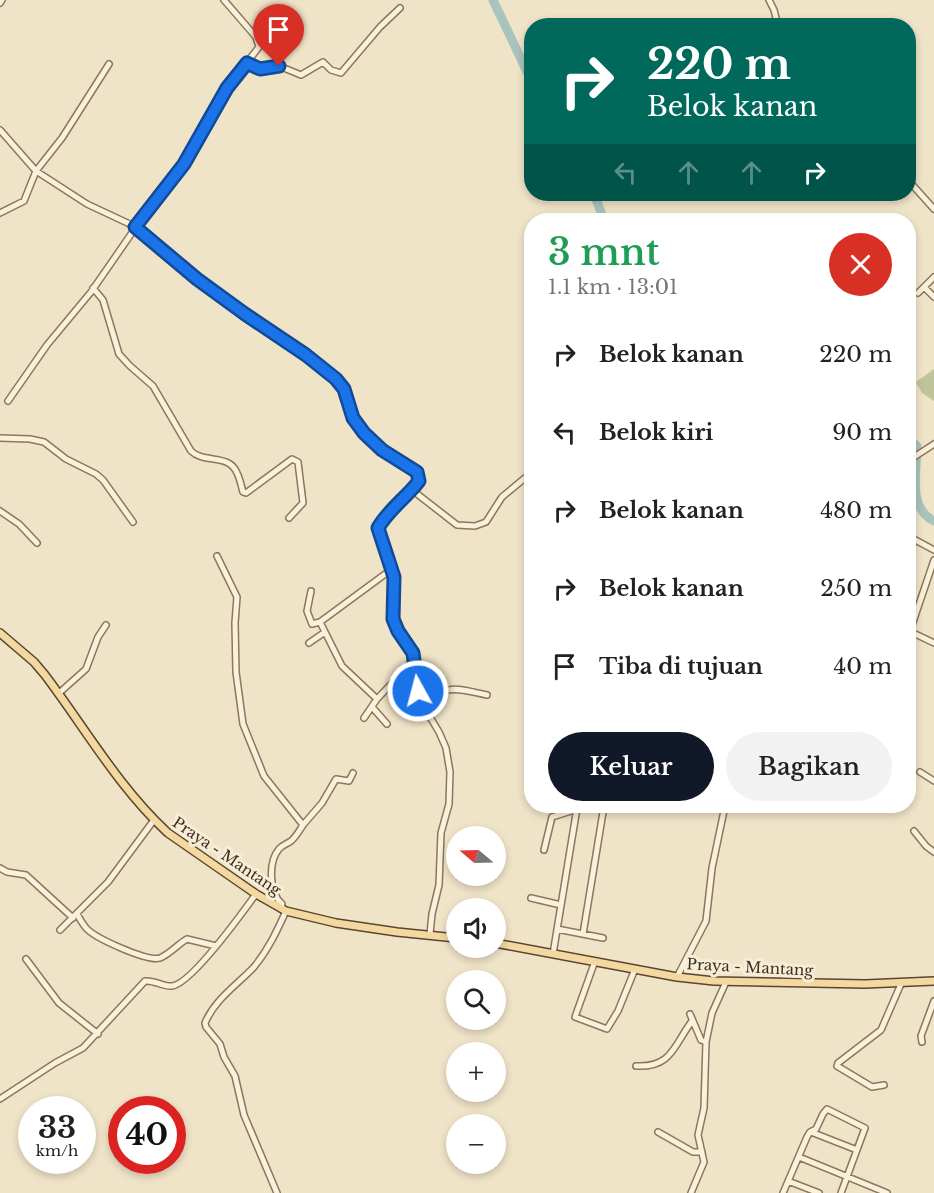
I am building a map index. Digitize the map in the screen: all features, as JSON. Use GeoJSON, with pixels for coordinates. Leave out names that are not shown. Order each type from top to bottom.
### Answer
{"type":"FeatureCollection","features":[{"type":"Feature","properties":{"kind":"main road","name":"Praya - Mantang"},"geometry":{"type":"LineString","coordinates":[[0,633],[34,662],[130,792],[154,820],[168,833],[256,894],[284,910],[336,923],[446,936]]}},
{"type":"Feature","properties":{"kind":"main road","name":"Praya - Mantang"},"geometry":{"type":"LineString","coordinates":[[506,945],[677,977],[726,982],[901,984],[934,981]]}},
{"type":"Feature","properties":{"kind":"street"},"geometry":{"type":"LineString","coordinates":[[8,401],[47,345],[93,288],[135,227],[184,164],[227,88],[259,47],[259,41],[224,0]]}},
{"type":"Feature","properties":{"kind":"street"},"geometry":{"type":"LineString","coordinates":[[769,0],[776,18]]}},
{"type":"Feature","properties":{"kind":"street"},"geometry":{"type":"LineString","coordinates":[[247,63],[260,69],[279,66],[305,75],[323,62],[331,70],[341,73],[380,27],[400,8]]}},
{"type":"Feature","properties":{"kind":"street"},"geometry":{"type":"LineString","coordinates":[[0,213],[24,201],[36,171],[62,138],[109,64]]}},
{"type":"Feature","properties":{"kind":"street"},"geometry":{"type":"LineString","coordinates":[[0,130],[36,171],[87,204],[135,227],[197,279],[306,355],[336,379],[344,389],[353,418],[364,433],[382,450],[417,472],[419,481],[384,517],[378,528],[392,569],[393,619],[398,631],[411,648],[416,685],[424,707],[446,748],[450,788],[449,804],[441,833],[439,885],[430,934]]}},
{"type":"Feature","properties":{"kind":"street"},"geometry":{"type":"LineString","coordinates":[[916,189],[934,208]]}},
{"type":"Feature","properties":{"kind":"street"},"geometry":{"type":"LineString","coordinates":[[918,293],[934,277]]}},
{"type":"Feature","properties":{"kind":"street"},"geometry":{"type":"LineString","coordinates":[[93,288],[103,300],[119,354],[153,386],[196,456],[227,462],[237,471],[243,492],[246,493],[292,459],[298,462],[303,502],[289,518]]}},
{"type":"Feature","properties":{"kind":"street"},"geometry":{"type":"LineString","coordinates":[[925,288],[934,297]]}},
{"type":"Feature","properties":{"kind":"street"},"geometry":{"type":"LineString","coordinates":[[0,438],[30,438],[44,442],[66,459],[96,474],[134,522]]}},
{"type":"Feature","properties":{"kind":"street"},"geometry":{"type":"LineString","coordinates":[[916,455],[934,444]]}},
{"type":"Feature","properties":{"kind":"street"},"geometry":{"type":"LineString","coordinates":[[412,490],[457,525],[475,526],[486,522],[502,497],[524,478]]}},
{"type":"Feature","properties":{"kind":"street"},"geometry":{"type":"LineString","coordinates":[[0,511],[22,527],[38,543]]}},
{"type":"Feature","properties":{"kind":"street"},"geometry":{"type":"LineString","coordinates":[[916,541],[934,550]]}},
{"type":"Feature","properties":{"kind":"street"},"geometry":{"type":"LineString","coordinates":[[217,556],[237,597],[236,672],[243,724],[264,776],[303,825]]}},
{"type":"Feature","properties":{"kind":"street"},"geometry":{"type":"LineString","coordinates":[[916,611],[934,560]]}},
{"type":"Feature","properties":{"kind":"street"},"geometry":{"type":"LineString","coordinates":[[311,591],[307,613],[312,624],[320,622],[392,569]]}},
{"type":"Feature","properties":{"kind":"street"},"geometry":{"type":"LineString","coordinates":[[320,622],[342,666],[377,699]]}},
{"type":"Feature","properties":{"kind":"street"},"geometry":{"type":"LineString","coordinates":[[58,694],[86,669],[106,625]]}},
{"type":"Feature","properties":{"kind":"street"},"geometry":{"type":"LineString","coordinates":[[309,643],[325,632]]}},
{"type":"Feature","properties":{"kind":"street"},"geometry":{"type":"LineString","coordinates":[[916,634],[934,641]]}},
{"type":"Feature","properties":{"kind":"street"},"geometry":{"type":"LineString","coordinates":[[364,718],[377,699],[414,660]]}},
{"type":"Feature","properties":{"kind":"street"},"geometry":{"type":"LineString","coordinates":[[424,707],[436,694],[444,690],[464,690],[487,695]]}},
{"type":"Feature","properties":{"kind":"street"},"geometry":{"type":"LineString","coordinates":[[372,707],[387,724]]}},
{"type":"Feature","properties":{"kind":"street"},"geometry":{"type":"LineString","coordinates":[[920,772],[934,781]]}},
{"type":"Feature","properties":{"kind":"street"},"geometry":{"type":"LineString","coordinates":[[277,1193],[244,1115],[235,1076],[224,1057],[220,1044],[206,1027],[206,1023],[230,988],[263,956],[284,910],[272,886],[274,860],[279,848],[293,839],[322,803],[336,779],[350,781],[353,773]]}},
{"type":"Feature","properties":{"kind":"street"},"geometry":{"type":"LineString","coordinates":[[544,850],[552,817],[563,813]]}},
{"type":"Feature","properties":{"kind":"street"},"geometry":{"type":"LineString","coordinates":[[553,954],[576,813]]}},
{"type":"Feature","properties":{"kind":"street"},"geometry":{"type":"LineString","coordinates":[[583,934],[603,813]]}},
{"type":"Feature","properties":{"kind":"street"},"geometry":{"type":"LineString","coordinates":[[677,977],[706,921],[712,868],[724,813]]}},
{"type":"Feature","properties":{"kind":"street"},"geometry":{"type":"LineString","coordinates":[[60,930],[108,882],[154,820]]}},
{"type":"Feature","properties":{"kind":"street"},"geometry":{"type":"LineString","coordinates":[[914,831],[934,852]]}},
{"type":"Feature","properties":{"kind":"street"},"geometry":{"type":"LineString","coordinates":[[0,868],[26,875],[87,929],[133,952],[156,958],[161,957],[187,939],[216,946]]}},
{"type":"Feature","properties":{"kind":"street"},"geometry":{"type":"LineString","coordinates":[[0,1099],[55,1063],[78,1052],[98,1034],[146,981],[170,986],[181,983],[216,946],[256,894]]}},
{"type":"Feature","properties":{"kind":"street"},"geometry":{"type":"LineString","coordinates":[[531,898],[561,905]]}},
{"type":"Feature","properties":{"kind":"street"},"geometry":{"type":"LineString","coordinates":[[557,929],[603,938]]}},
{"type":"Feature","properties":{"kind":"street"},"geometry":{"type":"LineString","coordinates":[[26,959],[59,1003],[98,1034]]}},
{"type":"Feature","properties":{"kind":"street"},"geometry":{"type":"LineString","coordinates":[[595,961],[575,1016],[607,1029],[618,1011],[635,969]]}},
{"type":"Feature","properties":{"kind":"street"},"geometry":{"type":"LineString","coordinates":[[691,1193],[703,1166],[698,1135],[704,1114],[706,1042],[712,1013],[726,982]]}},
{"type":"Feature","properties":{"kind":"street"},"geometry":{"type":"LineString","coordinates":[[884,1085],[872,1087],[837,1066],[881,1030],[901,984]]}},
{"type":"Feature","properties":{"kind":"street"},"geometry":{"type":"LineString","coordinates":[[922,1042],[921,1035],[934,1001]]}},
{"type":"Feature","properties":{"kind":"street"},"geometry":{"type":"LineString","coordinates":[[690,1014],[701,1040],[706,1042]]}},
{"type":"Feature","properties":{"kind":"street"},"geometry":{"type":"LineString","coordinates":[[636,1066],[651,1066],[664,1062],[692,1021]]}},
{"type":"Feature","properties":{"kind":"street"},"geometry":{"type":"LineString","coordinates":[[783,1193],[810,1132],[816,1129],[823,1114],[828,1110],[865,1128],[841,1193]]}},
{"type":"Feature","properties":{"kind":"street"},"geometry":{"type":"LineString","coordinates":[[658,1132],[693,1152],[702,1152]]}},
{"type":"Feature","properties":{"kind":"street"},"geometry":{"type":"LineString","coordinates":[[810,1132],[857,1150]]}},
{"type":"Feature","properties":{"kind":"street"},"geometry":{"type":"LineString","coordinates":[[799,1157],[887,1193]]}},
{"type":"Feature","properties":{"kind":"street"},"geometry":{"type":"LineString","coordinates":[[788,1181],[819,1193]]}},
{"type":"Feature","properties":{"kind":"green space"},"geometry":{"type":"Polygon","coordinates":[[[934,369],[934,401],[922,393],[916,382],[934,369]]]}},
{"type":"Feature","properties":{"kind":"waterway"},"geometry":{"type":"LineString","coordinates":[[493,0],[524,65]]}},
{"type":"Feature","properties":{"kind":"waterway"},"geometry":{"type":"LineString","coordinates":[[597,201],[601,213]]}},
{"type":"Feature","properties":{"kind":"waterway"},"geometry":{"type":"LineString","coordinates":[[916,445],[916,462]]}},
{"type":"Feature","properties":{"kind":"waterway"},"geometry":{"type":"LineString","coordinates":[[916,493],[920,507],[934,521]]}},
{"type":"Feature","properties":{"kind":"route"},"geometry":{"type":"LineString","coordinates":[[279,66],[260,69],[247,63],[227,88],[184,164],[135,227],[197,279],[306,355],[336,379],[344,389],[353,418],[364,433],[382,450],[417,472],[419,481],[384,517],[378,528],[394,577],[393,619],[413,653],[418,691]]}}]}
